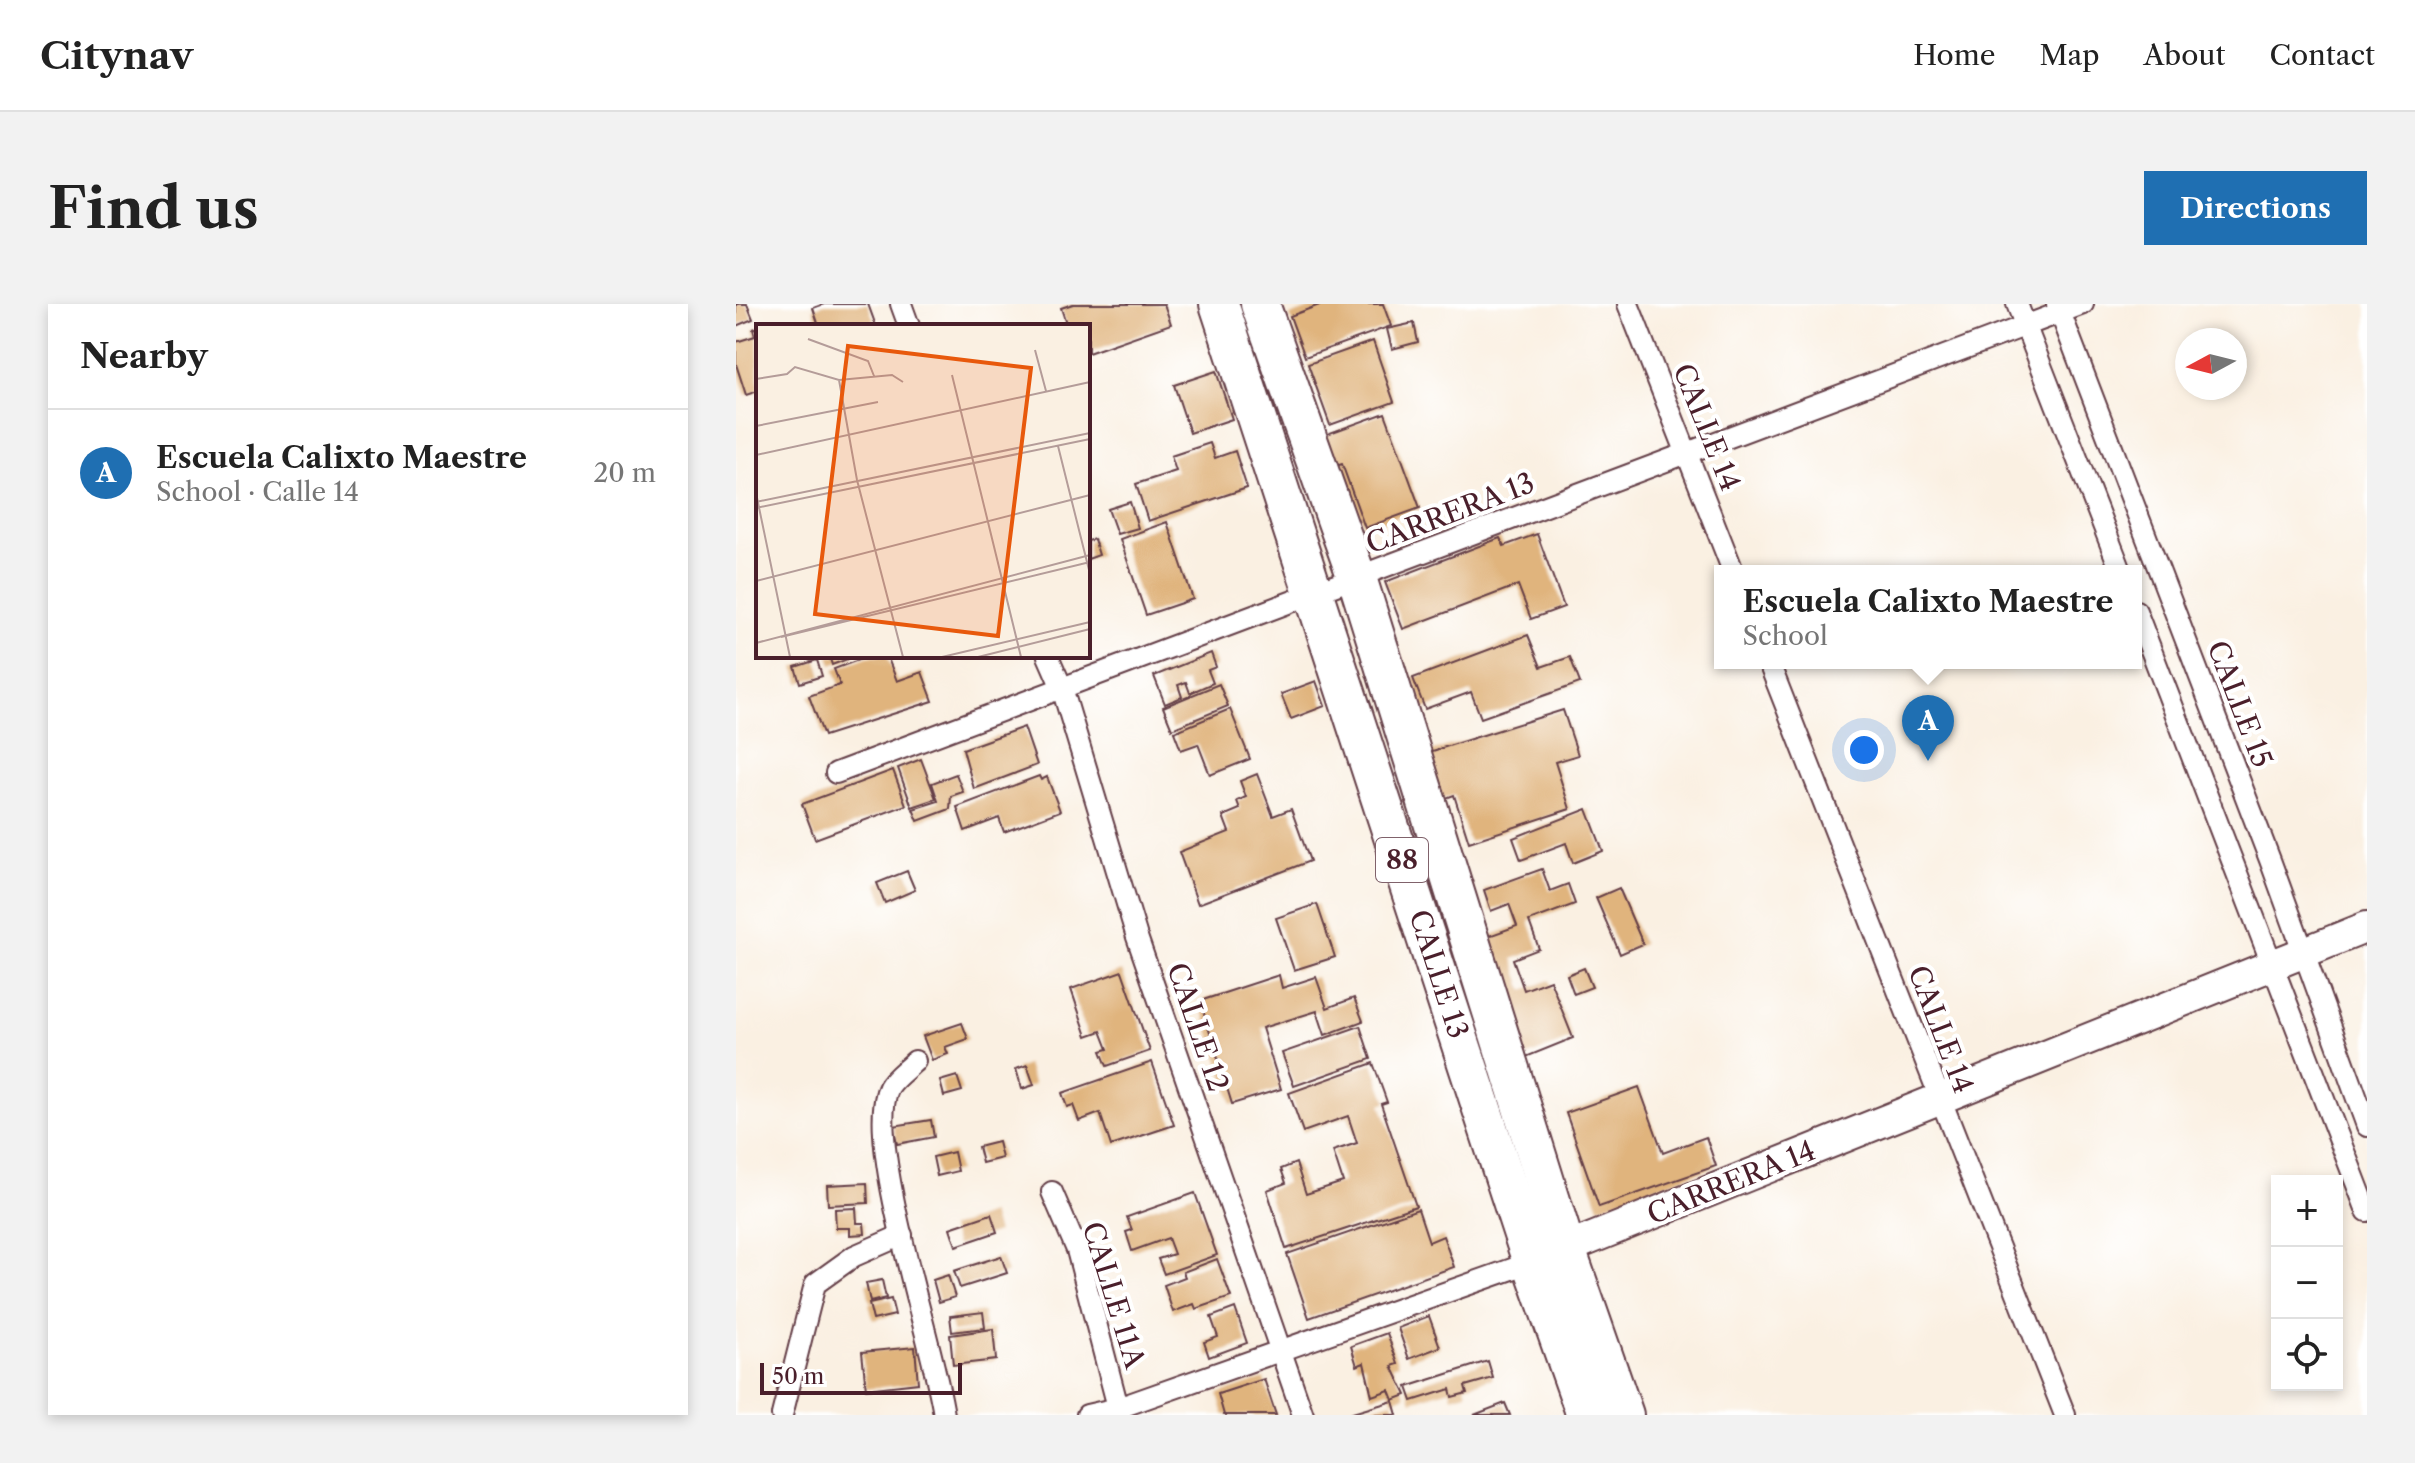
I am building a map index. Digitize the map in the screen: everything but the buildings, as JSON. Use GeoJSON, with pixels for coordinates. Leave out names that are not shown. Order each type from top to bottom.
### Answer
{"type":"FeatureCollection","features":[{"type":"Feature","properties":{"kind":"highway","name":"CALLE 13"},"geometry":{"type":"LineString","coordinates":[[1219,304],[1316,593],[1549,1256],[1624,1415]]}},
{"type":"Feature","properties":{"kind":"highway","name":"CALLE 13"},"geometry":{"type":"LineString","coordinates":[[1260,304],[1357,578],[1549,1256],[1586,1415]]}},
{"type":"Feature","properties":{"kind":"street"},"geometry":{"type":"LineString","coordinates":[[901,304],[908,324]]}},
{"type":"Feature","properties":{"kind":"street","name":"CALLE 14"},"geometry":{"type":"LineString","coordinates":[[1628,304],[1731,565]]}},
{"type":"Feature","properties":{"kind":"street"},"geometry":{"type":"LineString","coordinates":[[2017,304],[2119,565]]}},
{"type":"Feature","properties":{"kind":"street","name":"CARRERA 13"},"geometry":{"type":"LineString","coordinates":[[836,773],[2027,327],[2059,308],[2083,304]]}},
{"type":"Feature","properties":{"kind":"street","name":"CALLE 15"},"geometry":{"type":"LineString","coordinates":[[2059,308],[2367,1126]]}},
{"type":"Feature","properties":{"kind":"street"},"geometry":{"type":"LineString","coordinates":[[2142,627],[2367,1211]]}},
{"type":"Feature","properties":{"kind":"street","name":"CALLE 12"},"geometry":{"type":"LineString","coordinates":[[1049,658],[1062,688],[1137,937],[1303,1415]]}},
{"type":"Feature","properties":{"kind":"street","name":"CALLE 14"},"geometry":{"type":"LineString","coordinates":[[1771,669],[1938,1099],[2065,1415]]}},
{"type":"Feature","properties":{"kind":"street","name":"CARRERA 14"},"geometry":{"type":"LineString","coordinates":[[1087,1415],[1119,1412],[1549,1256],[2367,927]]}},
{"type":"Feature","properties":{"kind":"street"},"geometry":{"type":"LineString","coordinates":[[915,1061],[889,1087],[882,1131],[902,1235],[944,1415]]}},
{"type":"Feature","properties":{"kind":"street","name":"CALLE 11A"},"geometry":{"type":"LineString","coordinates":[[1052,1192],[1077,1250],[1119,1412]]}},
{"type":"Feature","properties":{"kind":"street"},"geometry":{"type":"LineString","coordinates":[[782,1415],[815,1284],[854,1256],[902,1235]]}},
{"type":"Feature","properties":{"kind":"place","name":"Escuela Calixto Maestre"},"geometry":{"type":"Point","coordinates":[1928,761]}}]}
